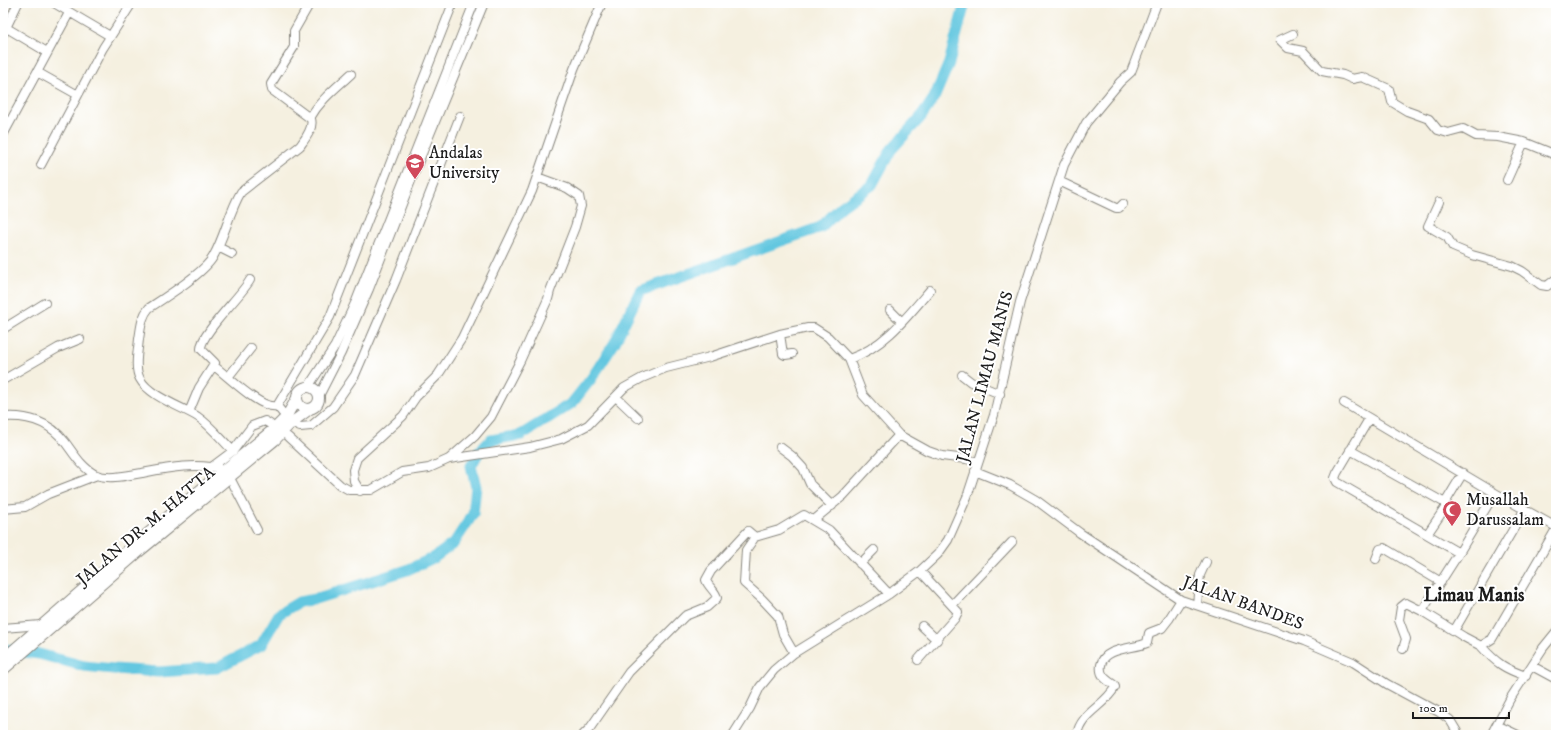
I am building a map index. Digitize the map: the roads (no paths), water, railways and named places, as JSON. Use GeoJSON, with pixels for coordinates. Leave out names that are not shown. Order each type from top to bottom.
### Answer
{"type":"FeatureCollection","features":[{"type":"Feature","properties":{"kind":"main road"},"geometry":{"type":"LineString","coordinates":[[308,386],[317,390],[319,396],[318,403],[310,409],[301,406],[297,398],[300,390],[308,386]]}},
{"type":"Feature","properties":{"kind":"main road","name":"JALAN DR. M. HATTA"},"geometry":{"type":"LineString","coordinates":[[288,420],[297,398]]}},
{"type":"Feature","properties":{"kind":"main road","name":"JALAN DR. M. HATTA"},"geometry":{"type":"LineString","coordinates":[[5,665],[40,639],[227,473],[265,437],[288,420],[310,409]]}},
{"type":"Feature","properties":{"kind":"main road","name":"JALAN DR. M. HATTA"},"geometry":{"type":"LineString","coordinates":[[5,665],[27,638],[41,625],[227,473]]}},
{"type":"Feature","properties":{"kind":"street"},"geometry":{"type":"LineString","coordinates":[[18,3],[4,30],[47,52]]}},
{"type":"Feature","properties":{"kind":"street"},"geometry":{"type":"LineString","coordinates":[[54,3],[110,36]]}},
{"type":"Feature","properties":{"kind":"street"},"geometry":{"type":"LineString","coordinates":[[41,165],[110,36],[132,3]]}},
{"type":"Feature","properties":{"kind":"street"},"geometry":{"type":"LineString","coordinates":[[233,451],[206,424],[189,412],[175,406],[151,390],[141,380],[138,370],[141,323],[145,312],[149,308],[205,267],[218,247],[241,192],[300,146],[306,137],[312,123],[310,118],[275,92],[271,88],[271,84],[294,47],[294,31],[310,3]]}},
{"type":"Feature","properties":{"kind":"street"},"geometry":{"type":"LineString","coordinates":[[276,406],[330,317],[453,3]]}},
{"type":"Feature","properties":{"kind":"street"},"geometry":{"type":"LineString","coordinates":[[308,386],[335,346],[356,301],[474,3]]}},
{"type":"Feature","properties":{"kind":"street"},"geometry":{"type":"LineString","coordinates":[[319,396],[341,353],[369,289],[419,161],[484,3]]}},
{"type":"Feature","properties":{"kind":"street"},"geometry":{"type":"LineString","coordinates":[[360,491],[354,481],[353,470],[358,458],[403,416],[416,397],[438,375],[462,338],[537,177],[574,69],[602,3]]}},
{"type":"Feature","properties":{"kind":"street","name":"JALAN LIMAU MANIS"},"geometry":{"type":"LineString","coordinates":[[733,735],[766,678],[794,653],[889,594],[920,571],[938,554],[952,534],[967,497],[1000,394],[1020,302],[1059,181],[1071,149],[1086,123],[1120,82],[1131,72],[1157,3]]}},
{"type":"Feature","properties":{"kind":"street"},"geometry":{"type":"LineString","coordinates":[[3,133],[70,13]]}},
{"type":"Feature","properties":{"kind":"street"},"geometry":{"type":"LineString","coordinates":[[1293,34],[1280,40],[1288,48],[1303,51],[1322,71],[1343,75],[1352,79],[1362,77],[1389,89],[1392,102],[1407,111],[1429,119],[1438,130],[1448,134],[1463,129],[1476,136],[1498,137],[1524,142],[1556,155]]}},
{"type":"Feature","properties":{"kind":"street"},"geometry":{"type":"LineString","coordinates":[[37,72],[78,95]]}},
{"type":"Feature","properties":{"kind":"street"},"geometry":{"type":"LineString","coordinates":[[310,118],[328,94],[351,74]]}},
{"type":"Feature","properties":{"kind":"street"},"geometry":{"type":"LineString","coordinates":[[214,366],[229,376],[258,401],[266,406],[276,406],[288,420],[300,427],[311,426],[333,407],[355,375],[396,280],[460,116]]}},
{"type":"Feature","properties":{"kind":"street"},"geometry":{"type":"LineString","coordinates":[[1506,180],[1524,142]]}},
{"type":"Feature","properties":{"kind":"street"},"geometry":{"type":"LineString","coordinates":[[288,437],[340,485],[349,490],[360,491],[371,490],[380,486],[402,472],[429,468],[449,459],[475,436],[491,417],[545,307],[575,227],[581,206],[579,196],[567,188],[537,177]]}},
{"type":"Feature","properties":{"kind":"street"},"geometry":{"type":"LineString","coordinates":[[1059,181],[1116,208],[1119,208],[1123,204]]}},
{"type":"Feature","properties":{"kind":"street"},"geometry":{"type":"LineString","coordinates":[[1439,202],[1428,226],[1447,237],[1453,247],[1472,255],[1512,266],[1522,271],[1541,285],[1546,286],[1556,279]]}},
{"type":"Feature","properties":{"kind":"street"},"geometry":{"type":"LineString","coordinates":[[218,247],[232,254]]}},
{"type":"Feature","properties":{"kind":"street"},"geometry":{"type":"LineString","coordinates":[[189,412],[199,388],[214,366],[213,360],[201,348],[202,341],[227,309],[244,291],[250,280]]}},
{"type":"Feature","properties":{"kind":"street"},"geometry":{"type":"LineString","coordinates":[[849,360],[867,352],[902,322],[930,290]]}},
{"type":"Feature","properties":{"kind":"street"},"geometry":{"type":"LineString","coordinates":[[3,328],[45,303]]}},
{"type":"Feature","properties":{"kind":"street"},"geometry":{"type":"LineString","coordinates":[[890,310],[902,322]]}},
{"type":"Feature","properties":{"kind":"street"},"geometry":{"type":"LineString","coordinates":[[449,459],[530,447],[572,434],[588,425],[629,384],[666,368],[710,357],[780,334],[814,328],[828,337],[849,360],[863,395],[899,435],[928,451],[942,456],[978,462]]}},
{"type":"Feature","properties":{"kind":"street"},"geometry":{"type":"LineString","coordinates":[[780,334],[784,355],[792,354]]}},
{"type":"Feature","properties":{"kind":"street"},"geometry":{"type":"LineString","coordinates":[[3,380],[58,348],[80,339]]}},
{"type":"Feature","properties":{"kind":"street"},"geometry":{"type":"LineString","coordinates":[[229,376],[251,348]]}},
{"type":"Feature","properties":{"kind":"street"},"geometry":{"type":"LineString","coordinates":[[962,375],[971,382],[1000,394]]}},
{"type":"Feature","properties":{"kind":"street"},"geometry":{"type":"LineString","coordinates":[[616,397],[638,418]]}},
{"type":"Feature","properties":{"kind":"street"},"geometry":{"type":"LineString","coordinates":[[1344,403],[1556,528],[1492,639],[1482,646]]}},
{"type":"Feature","properties":{"kind":"street"},"geometry":{"type":"LineString","coordinates":[[3,417],[18,416],[47,425],[55,430],[85,467],[97,475],[113,477],[168,468],[213,466],[227,473],[257,530]]}},
{"type":"Feature","properties":{"kind":"street"},"geometry":{"type":"LineString","coordinates":[[1369,419],[1335,478],[1337,482],[1428,533],[1459,553]]}},
{"type":"Feature","properties":{"kind":"street"},"geometry":{"type":"LineString","coordinates":[[213,466],[233,451],[252,426],[265,421],[270,424]]}},
{"type":"Feature","properties":{"kind":"street"},"geometry":{"type":"LineString","coordinates":[[814,520],[832,506],[899,435]]}},
{"type":"Feature","properties":{"kind":"street"},"geometry":{"type":"LineString","coordinates":[[780,447],[792,456],[803,468],[810,484],[832,506]]}},
{"type":"Feature","properties":{"kind":"street"},"geometry":{"type":"LineString","coordinates":[[1350,450],[1445,503]]}},
{"type":"Feature","properties":{"kind":"street","name":"JALAN BANDES"},"geometry":{"type":"LineString","coordinates":[[975,471],[1010,485],[1036,500],[1080,533],[1181,600],[1304,640],[1354,662],[1387,684],[1439,712],[1450,720],[1459,735]]}},
{"type":"Feature","properties":{"kind":"street"},"geometry":{"type":"LineString","coordinates":[[1428,533],[1445,508],[1445,503],[1463,473]]}},
{"type":"Feature","properties":{"kind":"street"},"geometry":{"type":"LineString","coordinates":[[3,509],[25,507],[48,494],[97,475]]}},
{"type":"Feature","properties":{"kind":"street"},"geometry":{"type":"LineString","coordinates":[[1422,611],[1495,493]]}},
{"type":"Feature","properties":{"kind":"street"},"geometry":{"type":"LineString","coordinates":[[1454,631],[1525,509]]}},
{"type":"Feature","properties":{"kind":"street"},"geometry":{"type":"LineString","coordinates":[[794,653],[783,634],[778,616],[744,583],[746,550],[755,537],[780,530],[804,516],[814,520],[829,530],[889,594]]}},
{"type":"Feature","properties":{"kind":"street"},"geometry":{"type":"LineString","coordinates":[[583,735],[590,728],[628,672],[685,616],[707,607],[717,598],[716,594],[707,585],[706,576],[748,531],[755,537]]}},
{"type":"Feature","properties":{"kind":"street"},"geometry":{"type":"LineString","coordinates":[[952,604],[1012,542]]}},
{"type":"Feature","properties":{"kind":"street"},"geometry":{"type":"LineString","coordinates":[[1376,558],[1380,550],[1384,548],[1441,582]]}},
{"type":"Feature","properties":{"kind":"street"},"geometry":{"type":"LineString","coordinates":[[860,564],[874,550]]}},
{"type":"Feature","properties":{"kind":"street"},"geometry":{"type":"LineString","coordinates":[[1197,604],[1200,575],[1206,562]]}},
{"type":"Feature","properties":{"kind":"street"},"geometry":{"type":"LineString","coordinates":[[918,660],[937,640],[957,615],[956,608],[920,571]]}},
{"type":"Feature","properties":{"kind":"street"},"geometry":{"type":"LineString","coordinates":[[1077,735],[1083,719],[1105,700],[1114,689],[1114,685],[1103,677],[1100,672],[1101,662],[1105,657],[1127,647],[1147,643],[1149,634],[1162,628],[1181,600]]}},
{"type":"Feature","properties":{"kind":"street"},"geometry":{"type":"LineString","coordinates":[[1403,649],[1406,639],[1399,620],[1401,607],[1406,603],[1482,646],[1494,661],[1504,668],[1526,676]]}},
{"type":"Feature","properties":{"kind":"street"},"geometry":{"type":"LineString","coordinates":[[3,628],[41,625]]}},
{"type":"Feature","properties":{"kind":"street"},"geometry":{"type":"LineString","coordinates":[[922,626],[937,640]]}},
{"type":"Feature","properties":{"kind":"street"},"geometry":{"type":"LineString","coordinates":[[1491,735],[1510,699],[1556,632]]}},
{"type":"Feature","properties":{"kind":"street"},"geometry":{"type":"LineString","coordinates":[[1532,666],[1556,679]]}},
{"type":"Feature","properties":{"kind":"street"},"geometry":{"type":"LineString","coordinates":[[1497,725],[1518,735]]}},
{"type":"Feature","properties":{"kind":"waterway"},"geometry":{"type":"LineString","coordinates":[[3,649],[39,654],[84,666],[114,669],[159,672],[217,668],[261,645],[279,614],[299,602],[315,599],[407,570],[435,557],[454,543],[473,514],[476,487],[471,466],[479,452],[491,440],[521,435],[572,403],[591,379],[614,344],[640,291],[821,227],[841,207],[872,185],[891,150],[921,117],[934,98],[949,63],[965,3]]}},
{"type":"Feature","properties":{"kind":"place","name":"Andalas University"},"geometry":{"type":"Point","coordinates":[415,180]}},
{"type":"Feature","properties":{"kind":"place","name":"Musallah Darussalam"},"geometry":{"type":"Point","coordinates":[1452,527]}},
{"type":"Feature","properties":{"kind":"district","name":"Limau Manis"},"geometry":{"type":"Point","coordinates":[1474,595]}}]}
